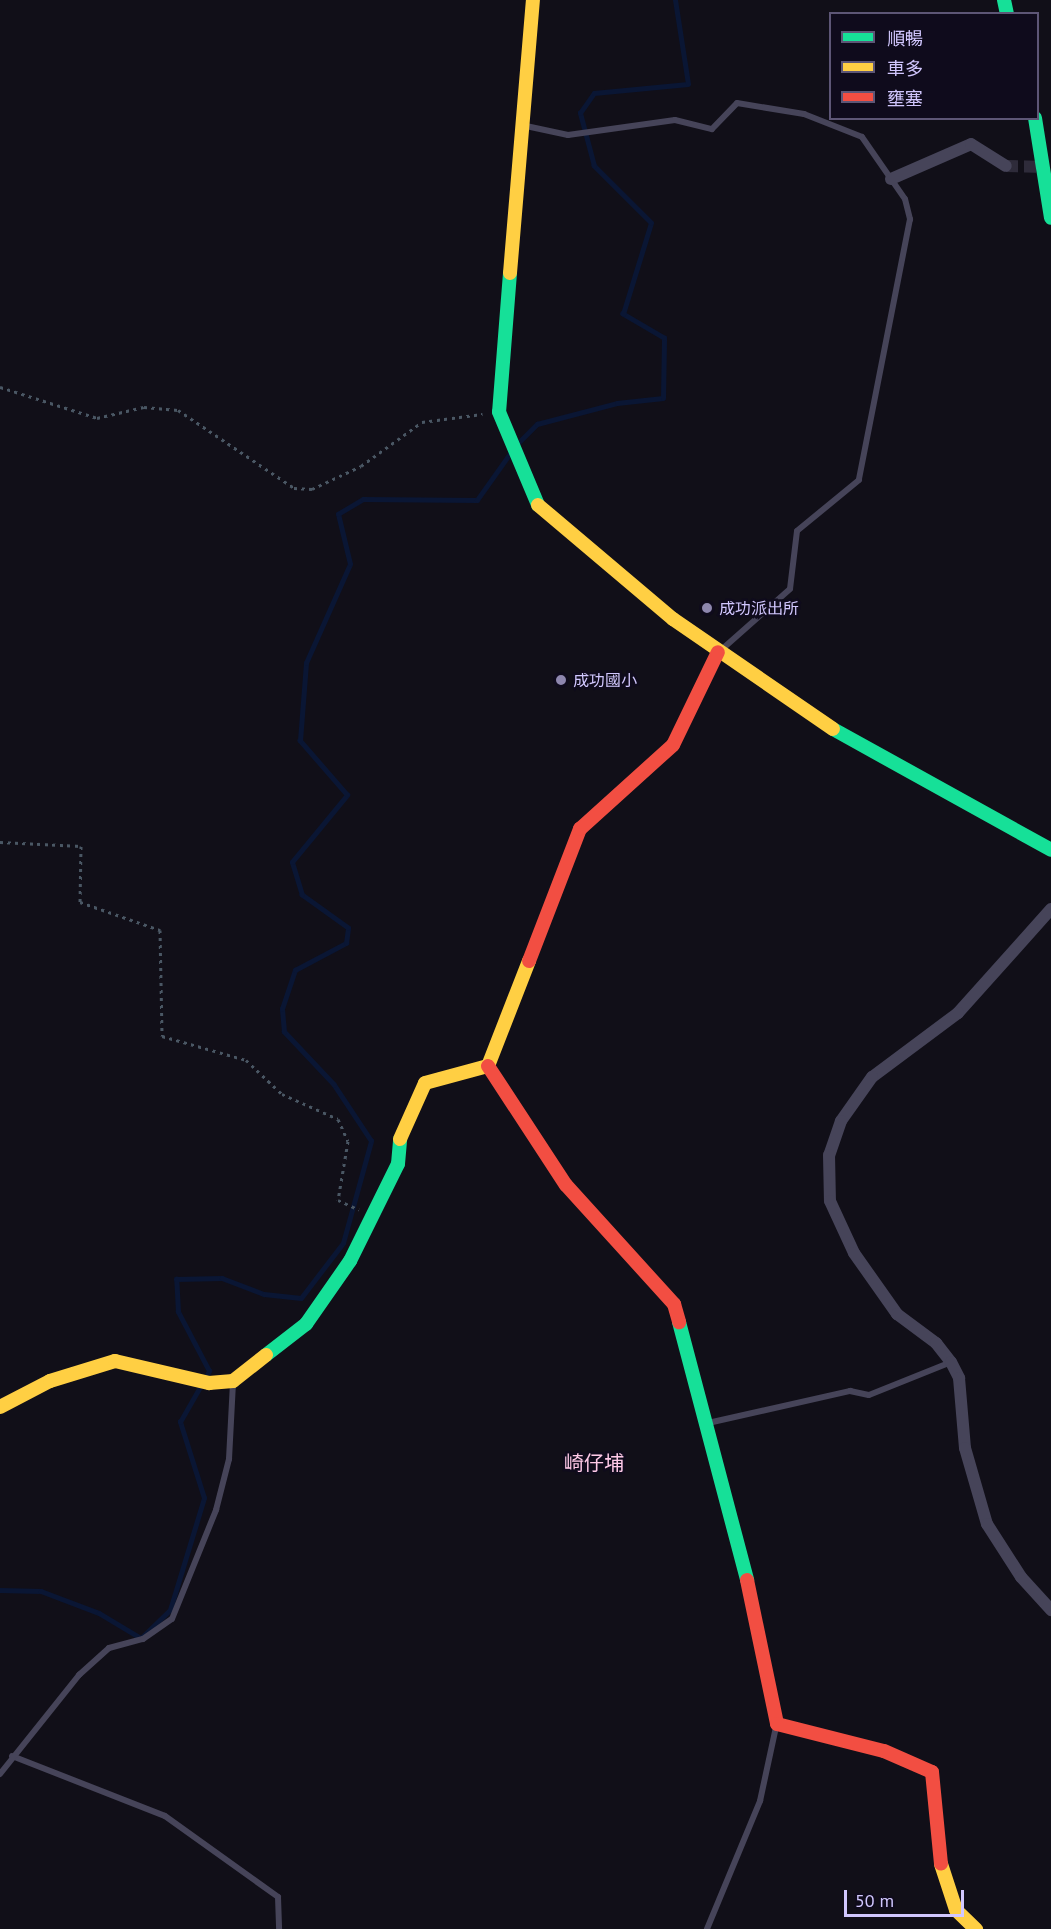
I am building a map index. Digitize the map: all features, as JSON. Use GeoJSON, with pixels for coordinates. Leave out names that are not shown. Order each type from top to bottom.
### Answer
{"type":"FeatureCollection","features":[{"type":"Feature","properties":{"kind":"main road"},"geometry":{"type":"LineString","coordinates":[[533,0],[499,412],[513,455],[540,510],[627,585],[718,652],[829,727],[1051,850]]}},
{"type":"Feature","properties":{"kind":"main road"},"geometry":{"type":"LineString","coordinates":[[1031,120],[1051,218]]}},
{"type":"Feature","properties":{"kind":"main road"},"geometry":{"type":"LineString","coordinates":[[1035,120],[1043,175]]}},
{"type":"Feature","properties":{"kind":"main road"},"geometry":{"type":"LineString","coordinates":[[488,1066],[580,829],[673,746],[718,652]]}},
{"type":"Feature","properties":{"kind":"main road"},"geometry":{"type":"LineString","coordinates":[[0,1407],[50,1381],[115,1361],[209,1383],[233,1381],[272,1355],[334,1290],[369,1214],[398,1164],[401,1134],[425,1083],[488,1066]]}},
{"type":"Feature","properties":{"kind":"main road"},"geometry":{"type":"LineString","coordinates":[[488,1066],[566,1185],[674,1304],[707,1424],[777,1724],[884,1751],[932,1772],[942,1879],[956,1910],[976,1929]]}},
{"type":"Feature","properties":{"kind":"street"},"geometry":{"type":"LineString","coordinates":[[891,179],[971,144],[1006,165]]}},
{"type":"Feature","properties":{"kind":"street"},"geometry":{"type":"LineString","coordinates":[[1051,909],[958,1013],[872,1077],[841,1121],[829,1155],[830,1201],[854,1253],[897,1314],[936,1342],[951,1362],[959,1378],[966,1448],[987,1524],[1021,1577],[1051,1610]]}},
{"type":"Feature","properties":{"kind":"lane"},"geometry":{"type":"LineString","coordinates":[[522,125],[568,135],[675,120],[712,129],[737,103],[804,114],[862,137],[891,179],[910,219],[859,480],[797,531],[790,589],[776,607],[718,652]]}},
{"type":"Feature","properties":{"kind":"lane"},"geometry":{"type":"LineString","coordinates":[[707,1424],[850,1391],[869,1395],[951,1362]]}},
{"type":"Feature","properties":{"kind":"lane"},"geometry":{"type":"LineString","coordinates":[[0,1774],[12,1756],[79,1675],[109,1648],[143,1639],[172,1619],[216,1510],[229,1459],[233,1381]]}},
{"type":"Feature","properties":{"kind":"lane"},"geometry":{"type":"LineString","coordinates":[[707,1929],[760,1801],[777,1724]]}},
{"type":"Feature","properties":{"kind":"lane"},"geometry":{"type":"LineString","coordinates":[[12,1756],[165,1816],[278,1897],[279,1929]]}},
{"type":"Feature","properties":{"kind":"path"},"geometry":{"type":"LineString","coordinates":[[0,387],[81,416],[97,418],[144,407],[178,410],[294,488],[312,489],[361,466],[422,422],[499,412]]}},
{"type":"Feature","properties":{"kind":"path"},"geometry":{"type":"LineString","coordinates":[[0,842],[81,846],[80,902],[160,930],[162,1036],[246,1060],[282,1094],[338,1119],[348,1141],[338,1200],[369,1214]]}},
{"type":"Feature","properties":{"kind":"waterway"},"geometry":{"type":"LineString","coordinates":[[518,443],[537,424],[617,403],[663,398],[664,338],[623,314],[651,223],[594,166],[580,113],[594,93],[688,84],[675,0]]}},
{"type":"Feature","properties":{"kind":"waterway"},"geometry":{"type":"LineString","coordinates":[[206,1377],[209,1371],[178,1312],[176,1279],[222,1278],[264,1294],[301,1298],[343,1243],[371,1141],[334,1085],[284,1032],[282,1009],[295,970],[346,943],[348,928],[302,895],[292,862],[347,795],[300,741],[306,663],[350,564],[338,514],[363,499],[477,500],[511,452]]}},
{"type":"Feature","properties":{"kind":"waterway"},"geometry":{"type":"LineString","coordinates":[[0,1590],[41,1591],[99,1613],[141,1638],[170,1610],[204,1498],[180,1422],[200,1387]]}},
{"type":"Feature","properties":{"kind":"tunnel"},"geometry":{"type":"LineString","coordinates":[[1006,166],[1047,167]]}},
{"type":"Feature","properties":{"kind":"traffic: fast"},"geometry":{"type":"LineString","coordinates":[[1004,0],[1007,12]]}},
{"type":"Feature","properties":{"kind":"traffic: fast"},"geometry":{"type":"LineString","coordinates":[[1035,120],[1051,218]]}},
{"type":"Feature","properties":{"kind":"traffic: fast"},"geometry":{"type":"LineString","coordinates":[[510,273],[499,412],[538,505]]}},
{"type":"Feature","properties":{"kind":"traffic: fast"},"geometry":{"type":"LineString","coordinates":[[833,729],[1051,850]]}},
{"type":"Feature","properties":{"kind":"traffic: fast"},"geometry":{"type":"LineString","coordinates":[[266,1355],[306,1324],[350,1261],[398,1164],[400,1139]]}},
{"type":"Feature","properties":{"kind":"traffic: fast"},"geometry":{"type":"LineString","coordinates":[[679,1322],[747,1580]]}},
{"type":"Feature","properties":{"kind":"traffic: slow"},"geometry":{"type":"LineString","coordinates":[[510,273],[533,0]]}},
{"type":"Feature","properties":{"kind":"traffic: slow"},"geometry":{"type":"LineString","coordinates":[[538,505],[673,619],[833,729]]}},
{"type":"Feature","properties":{"kind":"traffic: slow"},"geometry":{"type":"LineString","coordinates":[[400,1139],[425,1083],[488,1066],[529,961]]}},
{"type":"Feature","properties":{"kind":"traffic: slow"},"geometry":{"type":"LineString","coordinates":[[0,1407],[50,1381],[115,1361],[209,1383],[233,1381],[266,1355]]}},
{"type":"Feature","properties":{"kind":"traffic: slow"},"geometry":{"type":"LineString","coordinates":[[941,1864],[956,1910],[976,1929]]}},
{"type":"Feature","properties":{"kind":"traffic: jam"},"geometry":{"type":"LineString","coordinates":[[529,961],[580,829],[673,745],[718,652]]}},
{"type":"Feature","properties":{"kind":"traffic: jam"},"geometry":{"type":"LineString","coordinates":[[488,1066],[566,1185],[674,1304],[679,1322]]}},
{"type":"Feature","properties":{"kind":"traffic: jam"},"geometry":{"type":"LineString","coordinates":[[747,1580],[777,1724],[884,1751],[932,1772],[941,1864]]}},
{"type":"Feature","properties":{"kind":"place","name":"成功派出所"},"geometry":{"type":"Point","coordinates":[707,608]}},
{"type":"Feature","properties":{"kind":"place","name":"成功國小"},"geometry":{"type":"Point","coordinates":[561,680]}},
{"type":"Feature","properties":{"kind":"district","name":"崎仔埔"},"geometry":{"type":"Point","coordinates":[594,1463]}}]}
